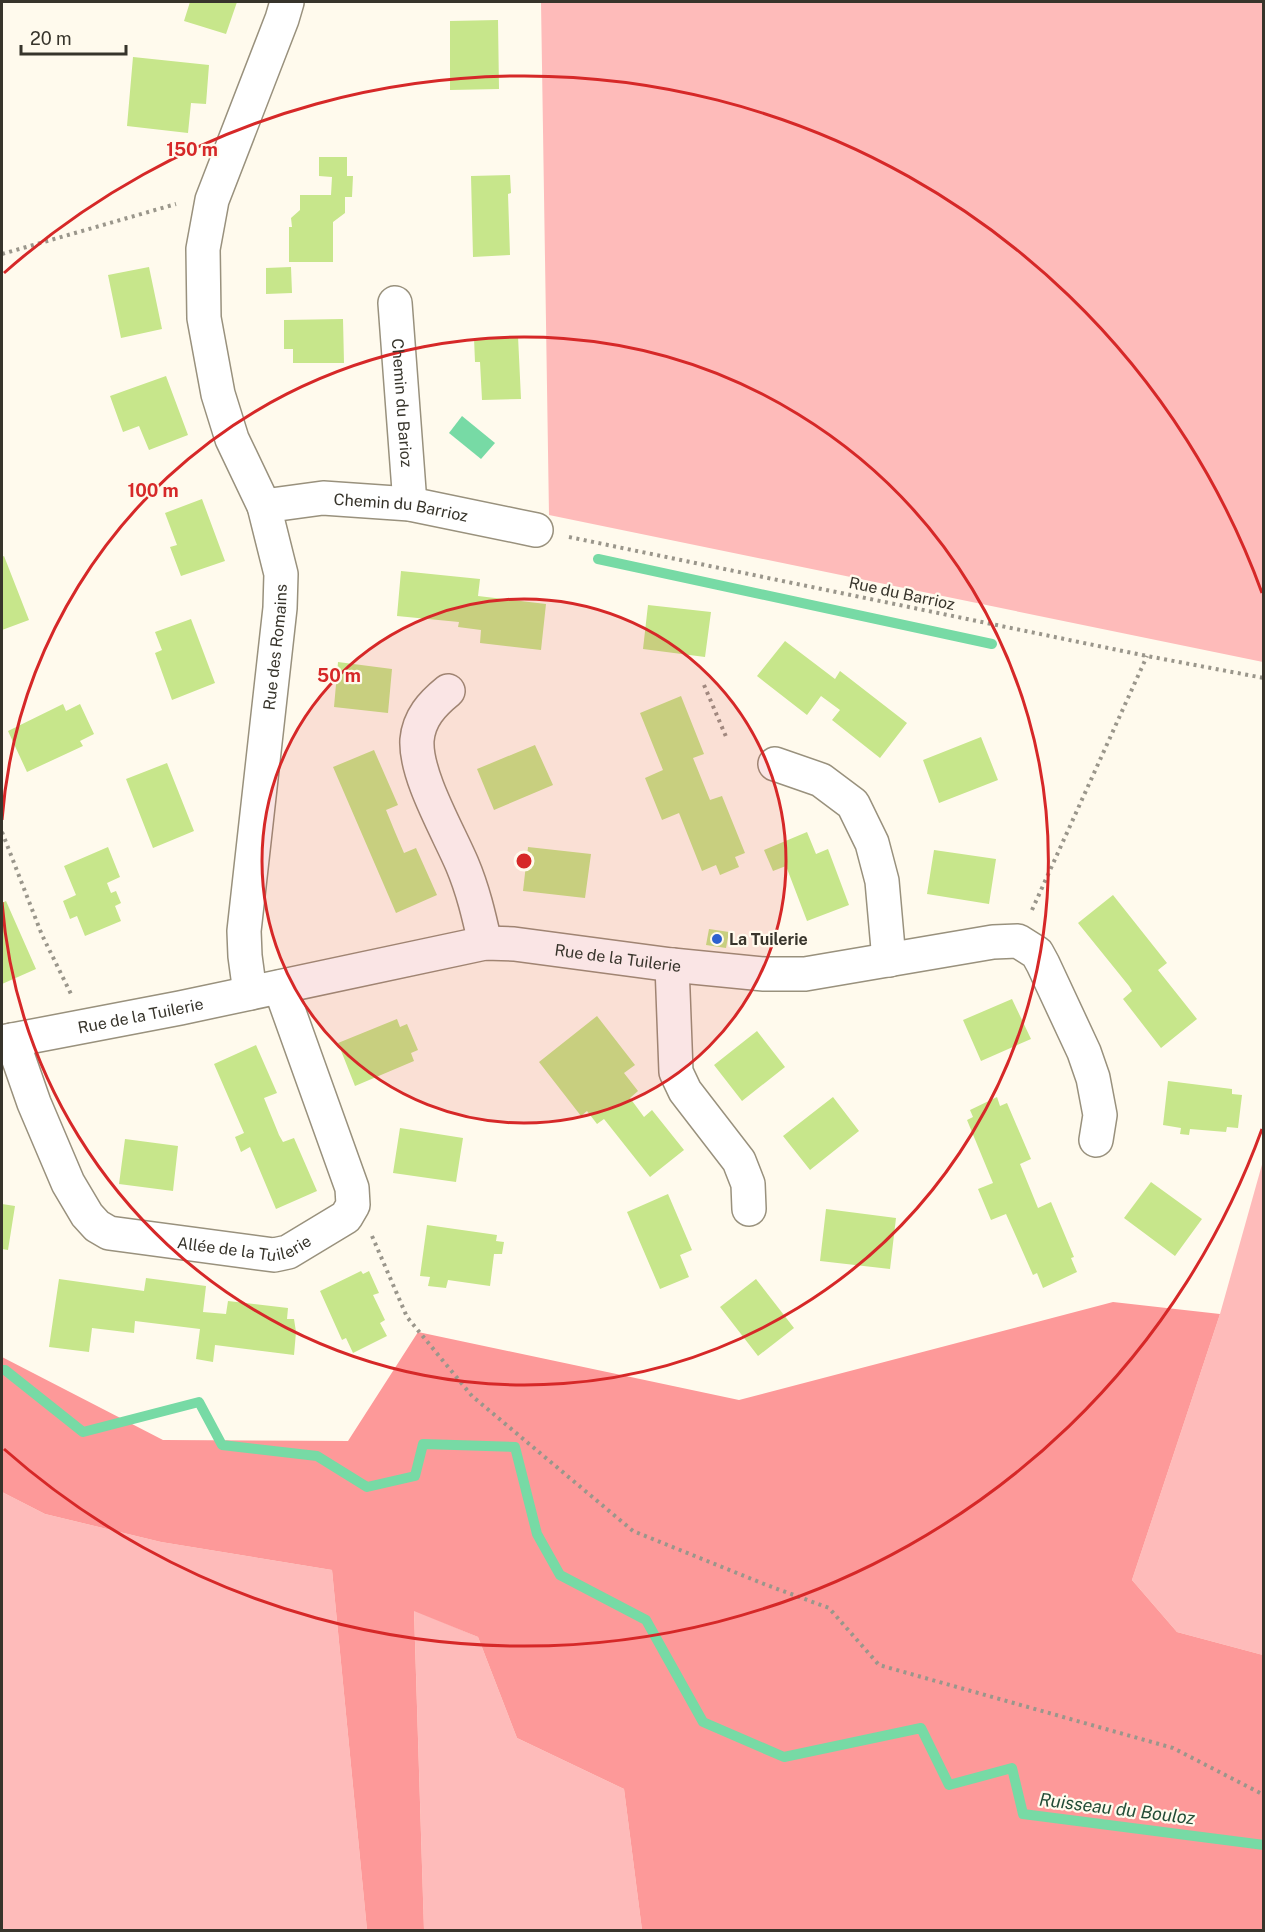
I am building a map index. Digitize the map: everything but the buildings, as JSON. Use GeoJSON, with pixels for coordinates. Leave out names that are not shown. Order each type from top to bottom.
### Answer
{"type":"FeatureCollection","features":[{"type":"Feature","properties":{"kind":"street","name":"Rue des Romains"},"geometry":{"type":"LineString","coordinates":[[265,990],[245,956],[244,931],[281,574],[264,506],[231,439],[218,394],[204,318],[203,249],[212,200],[287,2]]}},
{"type":"Feature","properties":{"kind":"street","name":"Chemin du Barioz"},"geometry":{"type":"LineString","coordinates":[[395,303],[410,504]]}},
{"type":"Feature","properties":{"kind":"street","name":"Chemin du Barrioz"},"geometry":{"type":"LineString","coordinates":[[264,506],[323,498],[410,504],[536,530]]}},
{"type":"Feature","properties":{"kind":"street"},"geometry":{"type":"LineString","coordinates":[[448,691],[432,704],[424,717],[417,739],[419,764],[471,888],[485,943]]}},
{"type":"Feature","properties":{"kind":"street"},"geometry":{"type":"LineString","coordinates":[[775,764],[821,780],[853,804],[872,843],[882,881],[890,960]]}},
{"type":"Feature","properties":{"kind":"street","name":"Rue de la Tuilerie"},"geometry":{"type":"LineString","coordinates":[[7,1041],[265,990],[485,943],[514,944],[672,965],[764,974],[805,974],[993,942],[1018,941]]}},
{"type":"Feature","properties":{"kind":"street"},"geometry":{"type":"LineString","coordinates":[[1018,941],[1036,953],[1084,1052],[1094,1078],[1100,1116],[1096,1140]]}},
{"type":"Feature","properties":{"kind":"street"},"geometry":{"type":"LineString","coordinates":[[672,965],[676,1072],[685,1091],[739,1161],[748,1184],[749,1209]]}},
{"type":"Feature","properties":{"kind":"street"},"geometry":{"type":"LineString","coordinates":[[265,990],[352,1188],[353,1205],[346,1217]]}},
{"type":"Feature","properties":{"kind":"street","name":"Allée de la Tuilerie"},"geometry":{"type":"LineString","coordinates":[[7,1041],[68,1182],[87,1215],[97,1226],[109,1233],[274,1255],[288,1252],[346,1217]]}},
{"type":"Feature","properties":{"kind":"path"},"geometry":{"type":"LineString","coordinates":[[2,254],[191,200],[212,200]]}},
{"type":"Feature","properties":{"kind":"path","name":"Rue du Barrioz"},"geometry":{"type":"LineString","coordinates":[[536,530],[1263,678]]}},
{"type":"Feature","properties":{"kind":"path"},"geometry":{"type":"LineString","coordinates":[[1018,941],[1147,656]]}},
{"type":"Feature","properties":{"kind":"path"},"geometry":{"type":"LineString","coordinates":[[704,685],[727,739]]}},
{"type":"Feature","properties":{"kind":"path"},"geometry":{"type":"LineString","coordinates":[[2,832],[42,935],[87,1026]]}},
{"type":"Feature","properties":{"kind":"path"},"geometry":{"type":"LineString","coordinates":[[346,1217],[368,1231],[374,1239],[407,1317],[472,1396],[633,1531],[829,1608],[879,1665],[1173,1748],[1263,1795]]}},
{"type":"Feature","properties":{"kind":"shaded area"},"geometry":{"type":"Polygon","coordinates":[[[541,2],[1263,2],[1263,662],[549,515],[541,2]]]}},
{"type":"Feature","properties":{"kind":"shaded area"},"geometry":{"type":"Polygon","coordinates":[[[462,416],[495,443],[481,459],[449,433],[462,416]]]}},
{"type":"Feature","properties":{"kind":"shaded area"},"geometry":{"type":"Polygon","coordinates":[[[1263,1161],[1263,1655],[1177,1632],[1132,1580],[1220,1314],[1263,1161]]]}},
{"type":"Feature","properties":{"kind":"shaded area"},"geometry":{"type":"Polygon","coordinates":[[[1113,1302],[1220,1314],[1132,1580],[1177,1632],[1263,1655],[1263,1930],[642,1930],[624,1789],[517,1738],[478,1637],[414,1611],[424,1930],[367,1930],[332,1570],[161,1542],[45,1514],[2,1492],[2,1357],[163,1440],[348,1441],[418,1332],[739,1400],[1113,1302]]]}},
{"type":"Feature","properties":{"kind":"shaded area"},"geometry":{"type":"Polygon","coordinates":[[[2,1492],[45,1514],[161,1542],[332,1570],[367,1930],[2,1930],[2,1492]]]}},
{"type":"Feature","properties":{"kind":"shaded area"},"geometry":{"type":"Polygon","coordinates":[[[414,1610],[478,1637],[517,1738],[624,1789],[642,1930],[424,1930],[414,1610]]]}},
{"type":"Feature","properties":{"kind":"waterway"},"geometry":{"type":"LineString","coordinates":[[598,559],[992,644]]}},
{"type":"Feature","properties":{"kind":"waterway","name":"Ruisseau du Bouloz"},"geometry":{"type":"LineString","coordinates":[[2,1370],[5,1370],[83,1432],[199,1402],[222,1445],[317,1456],[367,1487],[415,1476],[423,1444],[515,1447],[537,1534],[560,1575],[646,1620],[703,1722],[784,1757],[921,1728],[949,1785],[1012,1768],[1023,1814],[1264,1845]]}},
{"type":"Feature","properties":{"kind":"place","name":"La Tuilerie"},"geometry":{"type":"Point","coordinates":[717,939]}}]}
